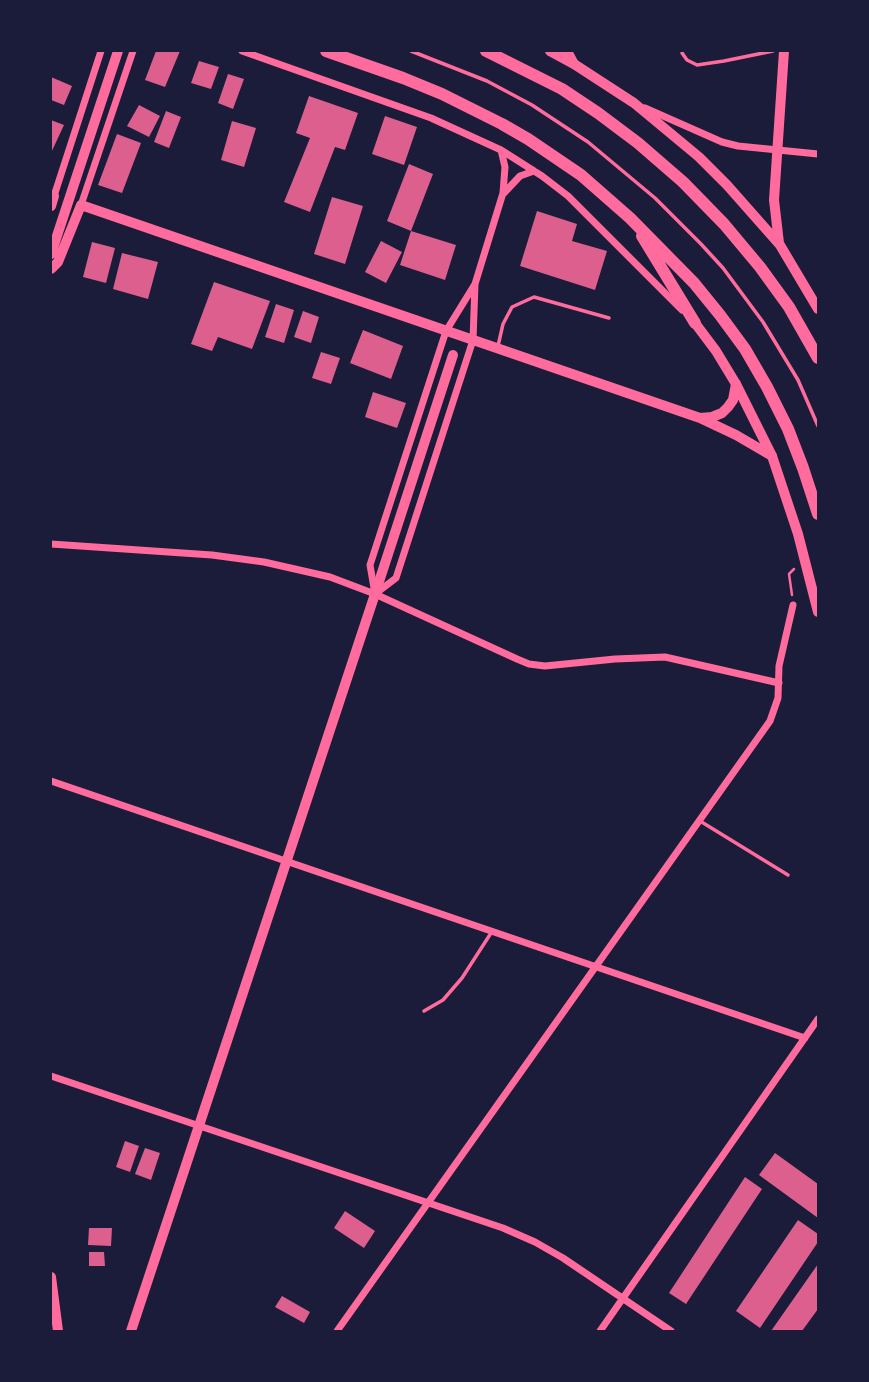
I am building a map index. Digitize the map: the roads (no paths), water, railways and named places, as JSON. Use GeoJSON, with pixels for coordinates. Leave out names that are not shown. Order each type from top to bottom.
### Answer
{"type":"FeatureCollection","features":[{"type":"Feature","properties":{"kind":"highway"},"geometry":{"type":"LineString","coordinates":[[326,51],[442,94],[511,129],[581,175],[631,218],[694,283],[745,349],[788,429],[818,514]]}},
{"type":"Feature","properties":{"kind":"highway"},"geometry":{"type":"LineString","coordinates":[[486,51],[562,89],[638,143],[683,182],[724,223],[760,267],[789,307],[818,358]]}},
{"type":"Feature","properties":{"kind":"highway"},"geometry":{"type":"LineString","coordinates":[[631,218],[695,323]]}},
{"type":"Feature","properties":{"kind":"main road"},"geometry":{"type":"LineString","coordinates":[[550,51],[634,103],[699,158],[780,245],[818,309]]}},
{"type":"Feature","properties":{"kind":"main road"},"geometry":{"type":"LineString","coordinates":[[780,245],[774,208],[784,51]]}},
{"type":"Feature","properties":{"kind":"main road"},"geometry":{"type":"LineString","coordinates":[[695,323],[736,384],[772,456],[789,503],[818,612]]}},
{"type":"Feature","properties":{"kind":"street"},"geometry":{"type":"LineString","coordinates":[[52,199],[101,51]]}},
{"type":"Feature","properties":{"kind":"street"},"geometry":{"type":"LineString","coordinates":[[51,254],[118,51]]}},
{"type":"Feature","properties":{"kind":"street"},"geometry":{"type":"LineString","coordinates":[[51,269],[58,262],[81,205],[133,51]]}},
{"type":"Feature","properties":{"kind":"street"},"geometry":{"type":"LineString","coordinates":[[242,51],[431,118],[501,149],[581,208],[695,323]]}},
{"type":"Feature","properties":{"kind":"street"},"geometry":{"type":"LineString","coordinates":[[567,51],[574,64]]}},
{"type":"Feature","properties":{"kind":"street"},"geometry":{"type":"LineString","coordinates":[[634,103],[722,142],[818,154]]}},
{"type":"Feature","properties":{"kind":"street"},"geometry":{"type":"LineString","coordinates":[[375,594],[370,565],[446,331],[475,284],[503,193],[505,167],[501,149]]}},
{"type":"Feature","properties":{"kind":"street"},"geometry":{"type":"LineString","coordinates":[[503,193],[520,176],[534,171]]}},
{"type":"Feature","properties":{"kind":"street"},"geometry":{"type":"LineString","coordinates":[[81,205],[700,418],[772,456]]}},
{"type":"Feature","properties":{"kind":"street"},"geometry":{"type":"LineString","coordinates":[[375,594],[396,578],[473,340],[475,284]]}},
{"type":"Feature","properties":{"kind":"street"},"geometry":{"type":"LineString","coordinates":[[131,1331],[453,355]]}},
{"type":"Feature","properties":{"kind":"street"},"geometry":{"type":"LineString","coordinates":[[700,418],[722,413],[733,400],[736,384]]}},
{"type":"Feature","properties":{"kind":"street"},"geometry":{"type":"LineString","coordinates":[[51,544],[246,559],[330,577],[375,594],[530,664],[545,666],[665,657],[779,683]]}},
{"type":"Feature","properties":{"kind":"street"},"geometry":{"type":"LineString","coordinates":[[337,1331],[770,721],[776,709],[781,654],[793,605]]}},
{"type":"Feature","properties":{"kind":"street"},"geometry":{"type":"LineString","coordinates":[[51,782],[805,1038]]}},
{"type":"Feature","properties":{"kind":"street"},"geometry":{"type":"LineString","coordinates":[[600,1331],[818,1018]]}},
{"type":"Feature","properties":{"kind":"street"},"geometry":{"type":"LineString","coordinates":[[51,1076],[477,1218],[535,1242],[563,1258],[671,1331]]}},
{"type":"Feature","properties":{"kind":"street"},"geometry":{"type":"LineString","coordinates":[[51,1277],[58,1331]]}},
{"type":"Feature","properties":{"kind":"lane"},"geometry":{"type":"LineString","coordinates":[[411,51],[487,81],[533,104],[588,142],[655,198],[723,268],[763,322],[798,380],[818,425]]}},
{"type":"Feature","properties":{"kind":"lane"},"geometry":{"type":"LineString","coordinates":[[683,51],[687,60],[697,65],[773,51]]}},
{"type":"Feature","properties":{"kind":"lane"},"geometry":{"type":"LineString","coordinates":[[498,348],[503,324],[512,307],[534,297],[609,318]]}},
{"type":"Feature","properties":{"kind":"lane"},"geometry":{"type":"LineString","coordinates":[[700,821],[788,875]]}},
{"type":"Feature","properties":{"kind":"lane"},"geometry":{"type":"LineString","coordinates":[[424,1011],[443,1000],[492,931]]}}]}
